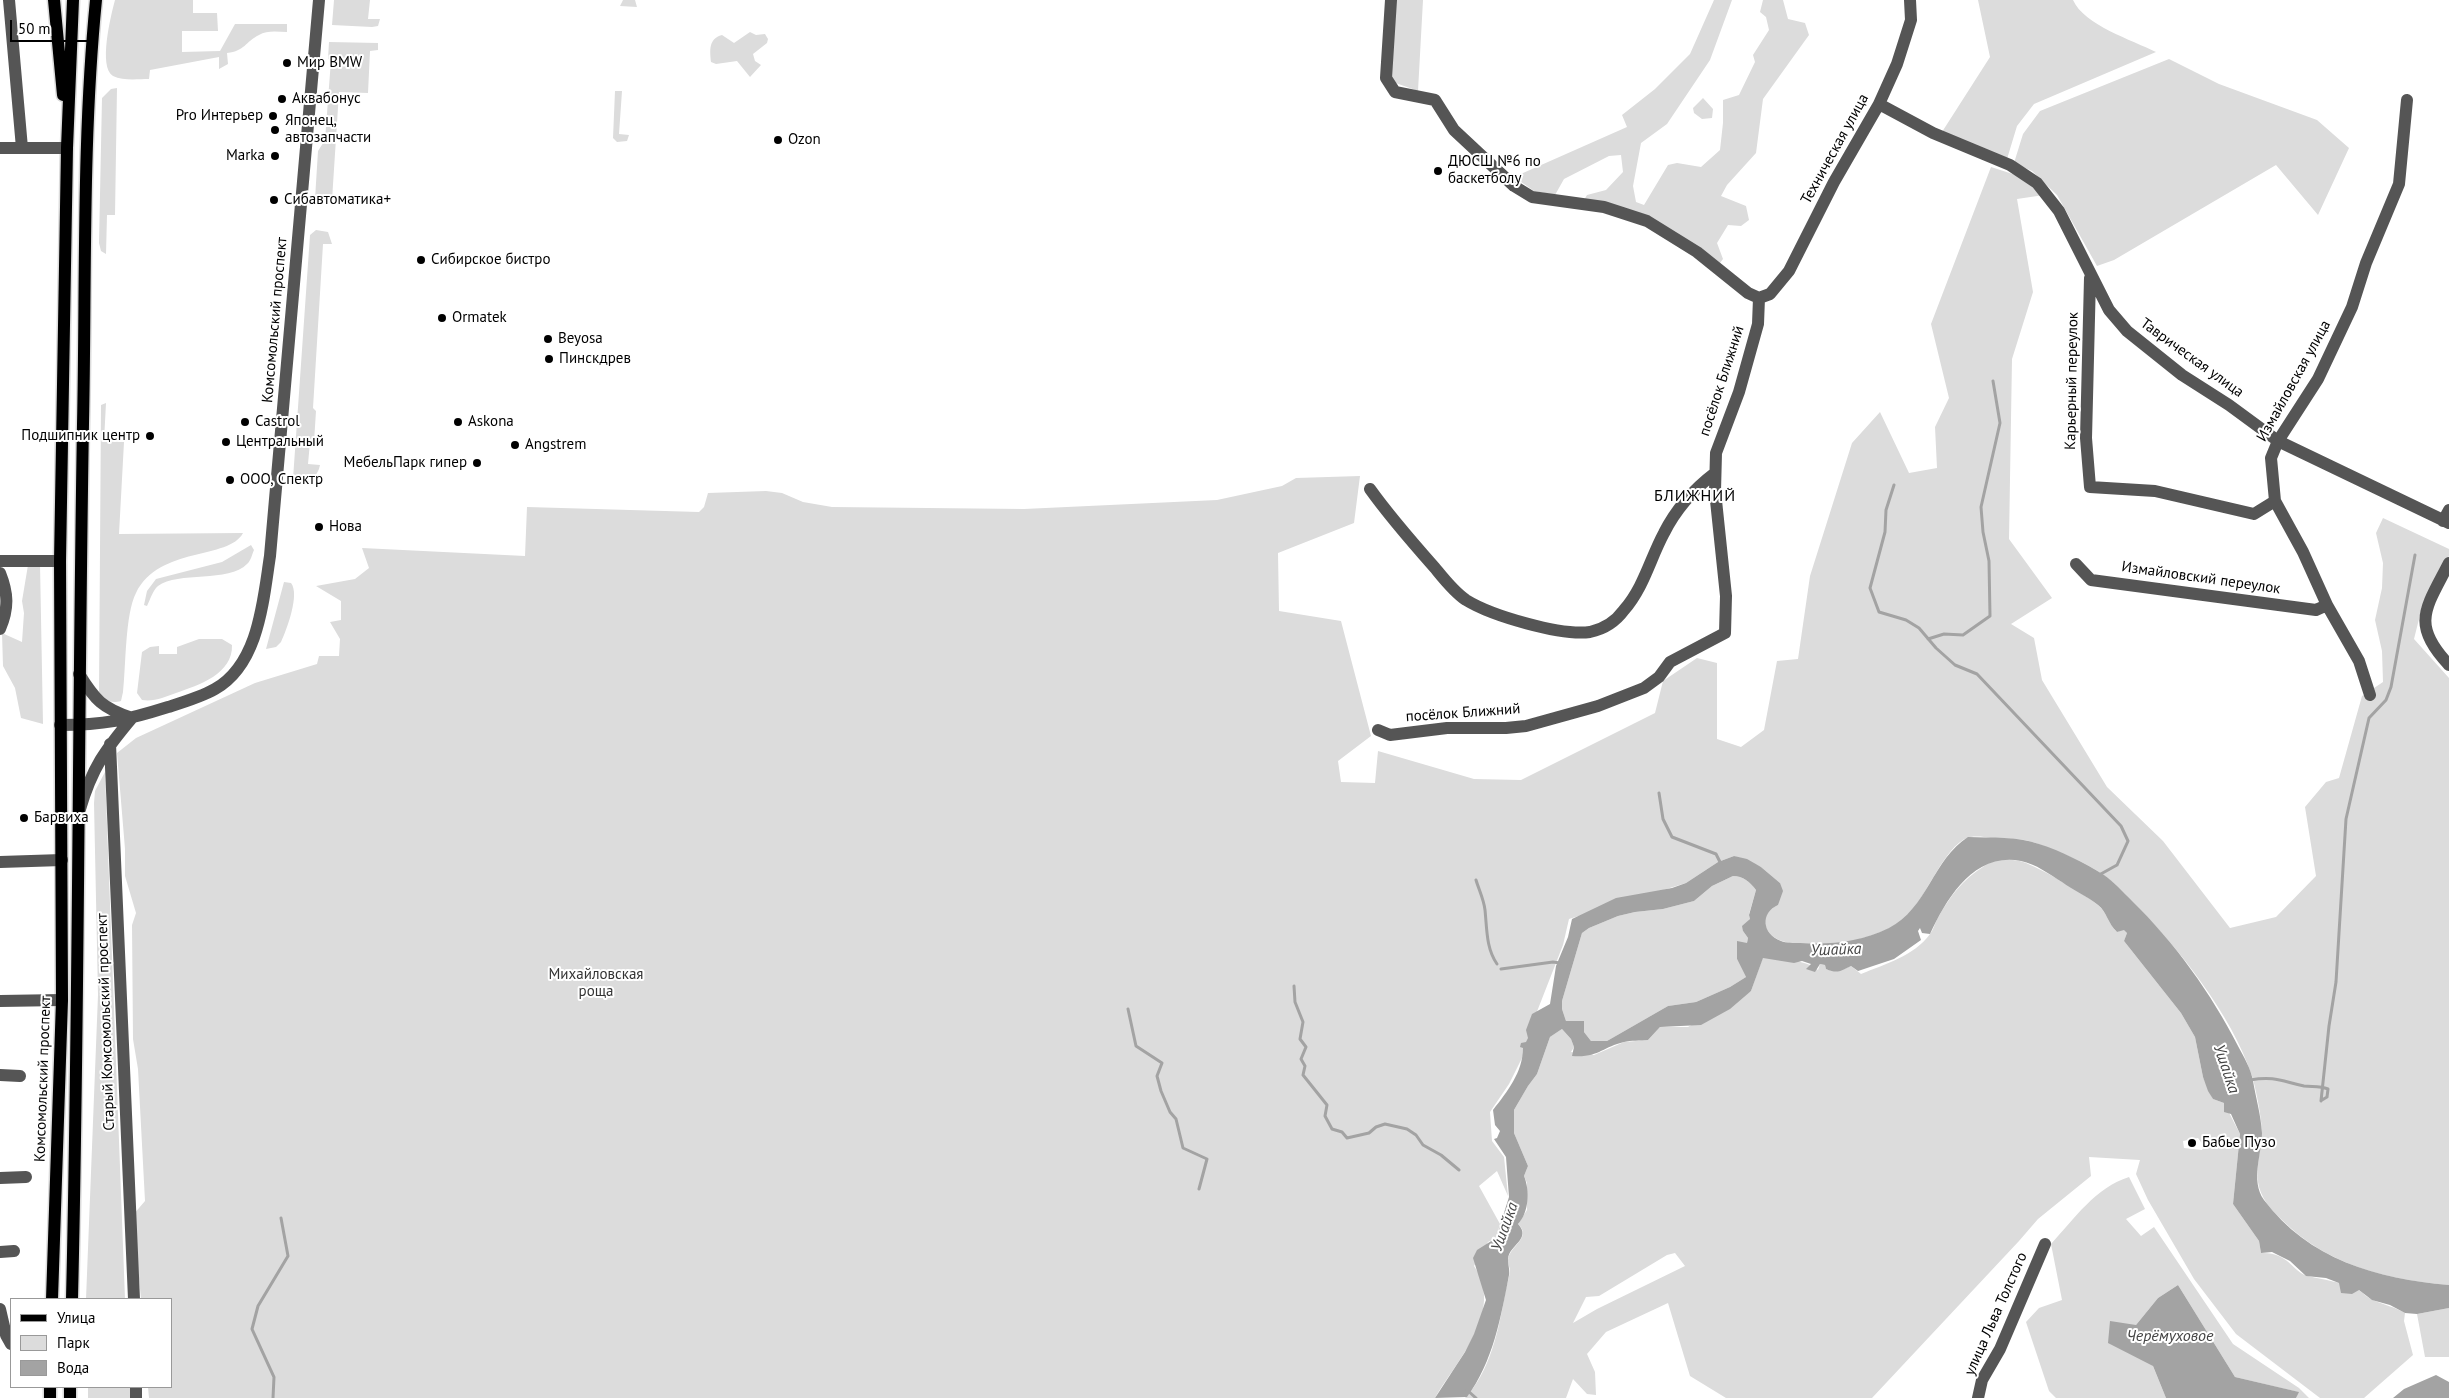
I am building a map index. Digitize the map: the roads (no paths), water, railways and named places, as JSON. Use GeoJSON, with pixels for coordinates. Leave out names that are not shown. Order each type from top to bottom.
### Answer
{"type":"FeatureCollection","features":[{"type":"Feature","properties":{"kind":"main road"},"geometry":{"type":"LineString","coordinates":[[54,0],[67,146]]}},
{"type":"Feature","properties":{"kind":"main road","name":"Комсомольский проспект"},"geometry":{"type":"LineString","coordinates":[[52,1298],[62,1000],[60,560],[67,146],[73,0]]}},
{"type":"Feature","properties":{"kind":"main road"},"geometry":{"type":"LineString","coordinates":[[72,1298],[80,860],[79,674],[91,52],[96,0]]}},
{"type":"Feature","properties":{"kind":"main road"},"geometry":{"type":"LineString","coordinates":[[91,52],[101,0]]}},
{"type":"Feature","properties":{"kind":"main road"},"geometry":{"type":"LineString","coordinates":[[62,860],[80,860]]}},
{"type":"Feature","properties":{"kind":"street"},"geometry":{"type":"LineString","coordinates":[[9,0],[22,148]]}},
{"type":"Feature","properties":{"kind":"street","name":"Комсомольский проспект"},"geometry":{"type":"LineString","coordinates":[[60,725],[100,725],[132,718],[197,697],[224,683],[234,674],[247,654],[261,610],[272,546],[319,0]]}},
{"type":"Feature","properties":{"kind":"street"},"geometry":{"type":"LineString","coordinates":[[1391,0],[1386,78],[1395,92],[1435,100],[1454,130],[1514,186],[1532,197],[1604,208],[1646,222],[1690,247],[1748,293],[1759,298]]}},
{"type":"Feature","properties":{"kind":"street","name":"Техническая улица"},"geometry":{"type":"LineString","coordinates":[[1759,298],[1770,294],[1789,271],[1834,182],[1879,104],[1897,64],[1911,20],[1910,0]]}},
{"type":"Feature","properties":{"kind":"street","name":"Измайловская улица"},"geometry":{"type":"LineString","coordinates":[[2370,695],[2359,661],[2327,605],[2303,552],[2275,501],[2271,458],[2278,442],[2318,379],[2352,307],[2366,263],[2399,184],[2407,100]]}},
{"type":"Feature","properties":{"kind":"street","name":"Таврическая улица"},"geometry":{"type":"LineString","coordinates":[[1879,104],[1932,133],[2010,165],[2037,183],[2059,211],[2108,310],[2127,331],[2182,375],[2229,405],[2278,442],[2447,518]]}},
{"type":"Feature","properties":{"kind":"street"},"geometry":{"type":"LineString","coordinates":[[0,148],[67,146]]}},
{"type":"Feature","properties":{"kind":"street","name":"Карьерный переулок"},"geometry":{"type":"LineString","coordinates":[[2090,276],[2086,438],[2090,487],[2154,491],[2254,514],[2275,501]]}},
{"type":"Feature","properties":{"kind":"street","name":"посёлок Ближний"},"geometry":{"type":"LineString","coordinates":[[1378,730],[1390,735],[1447,728],[1516,727],[1598,706],[1644,688],[1659,677],[1670,662],[1725,633],[1726,596],[1715,491],[1716,453],[1739,392],[1758,324],[1759,298]]}},
{"type":"Feature","properties":{"kind":"street"},"geometry":{"type":"LineString","coordinates":[[1370,489],[1406,536],[1466,600],[1519,622],[1572,633],[1591,631],[1613,622],[1626,609],[1643,581],[1664,533],[1684,501],[1715,473]]}},
{"type":"Feature","properties":{"kind":"street"},"geometry":{"type":"LineString","coordinates":[[0,561],[60,560]]}},
{"type":"Feature","properties":{"kind":"street"},"geometry":{"type":"LineString","coordinates":[[2449,563],[2426,608],[2424,631],[2435,651],[2449,665]]}},
{"type":"Feature","properties":{"kind":"street","name":"Измайловский переулок"},"geometry":{"type":"LineString","coordinates":[[2076,564],[2091,580],[2316,610],[2327,605]]}},
{"type":"Feature","properties":{"kind":"street"},"geometry":{"type":"LineString","coordinates":[[0,572],[7,593],[7,604],[0,629]]}},
{"type":"Feature","properties":{"kind":"street"},"geometry":{"type":"LineString","coordinates":[[79,674],[100,705],[112,712],[132,718],[110,744],[89,779],[79,811]]}},
{"type":"Feature","properties":{"kind":"street","name":"Старый Комсомольский проспект"},"geometry":{"type":"LineString","coordinates":[[110,744],[134,1298]]}},
{"type":"Feature","properties":{"kind":"street"},"geometry":{"type":"LineString","coordinates":[[0,862],[62,860]]}},
{"type":"Feature","properties":{"kind":"street"},"geometry":{"type":"LineString","coordinates":[[0,1002],[62,1000]]}},
{"type":"Feature","properties":{"kind":"street"},"geometry":{"type":"LineString","coordinates":[[0,1075],[20,1076]]}},
{"type":"Feature","properties":{"kind":"street"},"geometry":{"type":"LineString","coordinates":[[0,1178],[26,1177]]}},
{"type":"Feature","properties":{"kind":"street","name":"улица Льва Толстого"},"geometry":{"type":"LineString","coordinates":[[1978,1398],[1982,1380],[2000,1349],[2045,1244]]}},
{"type":"Feature","properties":{"kind":"street"},"geometry":{"type":"LineString","coordinates":[[0,1252],[14,1251]]}},
{"type":"Feature","properties":{"kind":"street"},"geometry":{"type":"LineString","coordinates":[[0,1310],[6,1335],[10,1342]]}},
{"type":"Feature","properties":{"kind":"water","name":"Ушайка"},"geometry":{"type":"Polygon","coordinates":[[[1968,837],[2031,841],[2081,862],[2104,875],[2115,884],[2148,917],[2191,969],[2216,1007],[2247,1063],[2260,1114],[2262,1141],[2257,1176],[2260,1192],[2264,1200],[2301,1237],[2323,1251],[2346,1262],[2370,1271],[2396,1277],[2449,1285],[2449,1308],[2417,1314],[2405,1313],[2390,1305],[2372,1300],[2359,1290],[2352,1294],[2341,1293],[2339,1283],[2326,1278],[2306,1276],[2290,1261],[2272,1252],[2261,1253],[2259,1241],[2233,1204],[2240,1134],[2231,1114],[2224,1112],[2224,1103],[2213,1099],[2208,1091],[2203,1077],[2195,1037],[2181,1013],[2124,941],[2127,933],[2124,930],[2117,932],[2098,905],[2027,862],[2004,860],[1989,864],[1976,871],[1964,881],[1945,906],[1930,934],[1922,933],[1920,928],[1918,931],[1921,940],[1894,959],[1858,971],[1851,966],[1839,971],[1833,971],[1826,969],[1825,965],[1820,964],[1815,972],[1806,969],[1811,964],[1802,961],[1794,963],[1763,958],[1751,991],[1730,1009],[1701,1025],[1660,1027],[1648,1040],[1624,1042],[1595,1054],[1581,1056],[1572,1056],[1574,1047],[1571,1039],[1562,1029],[1550,1037],[1537,1074],[1514,1110],[1514,1133],[1528,1166],[1524,1176],[1528,1194],[1524,1214],[1518,1224],[1522,1229],[1521,1238],[1509,1254],[1509,1275],[1495,1339],[1483,1369],[1467,1397],[1435,1398],[1465,1352],[1474,1334],[1486,1300],[1473,1258],[1477,1250],[1496,1238],[1509,1197],[1506,1157],[1494,1139],[1497,1138],[1500,1131],[1495,1125],[1493,1110],[1509,1089],[1517,1073],[1522,1057],[1523,1048],[1520,1047],[1521,1043],[1526,1042],[1528,1038],[1526,1030],[1532,1014],[1550,1004],[1556,966],[1568,937],[1572,919],[1616,898],[1672,888],[1686,883],[1718,862],[1734,856],[1747,859],[1761,867],[1780,883],[1783,891],[1778,905],[1768,913],[1766,918],[1767,929],[1775,938],[1785,942],[1812,944],[1845,942],[1878,933],[1902,920],[1921,897],[1956,846],[1968,837]],[[1733,876],[1712,886],[1694,901],[1663,909],[1618,916],[1589,928],[1582,933],[1562,1001],[1562,1009],[1566,1021],[1584,1021],[1584,1032],[1591,1041],[1607,1041],[1668,1006],[1696,1002],[1730,987],[1746,977],[1737,959],[1737,941],[1747,943],[1748,938],[1742,926],[1750,919],[1749,915],[1756,890],[1746,880],[1733,876]]]}},
{"type":"Feature","properties":{"kind":"water","name":"Черёмуховое"},"geometry":{"type":"Polygon","coordinates":[[[2178,1285],[2235,1377],[2299,1392],[2296,1398],[2166,1398],[2153,1366],[2108,1343],[2110,1321],[2136,1325],[2158,1298],[2178,1285]]]}},
{"type":"Feature","properties":{"kind":"water"},"geometry":{"type":"Polygon","coordinates":[[[2436,1375],[2449,1382],[2449,1398],[2393,1398],[2404,1389],[2436,1375]]]}},
{"type":"Feature","properties":{"kind":"waterway"},"geometry":{"type":"LineString","coordinates":[[1928,639],[1944,634],[1963,635],[1990,616],[1989,561],[1983,532],[1981,507],[2000,423],[1993,381]]}},
{"type":"Feature","properties":{"kind":"waterway"},"geometry":{"type":"LineString","coordinates":[[1894,485],[1886,510],[1885,532],[1870,588],[1879,612],[1906,620],[1919,628],[1936,648],[1955,665],[1977,674],[2121,826],[2128,841],[2117,865],[2099,875]]}},
{"type":"Feature","properties":{"kind":"waterway"},"geometry":{"type":"LineString","coordinates":[[2321,1101],[2336,982],[2346,819],[2369,718],[2386,700],[2391,687],[2415,555]]}},
{"type":"Feature","properties":{"kind":"waterway"},"geometry":{"type":"LineString","coordinates":[[1659,793],[1663,819],[1672,837],[1716,854],[1721,864]]}},
{"type":"Feature","properties":{"kind":"waterway"},"geometry":{"type":"LineString","coordinates":[[1476,880],[1483,899],[1489,945],[1497,964]]}},
{"type":"Feature","properties":{"kind":"waterway"},"geometry":{"type":"LineString","coordinates":[[1501,969],[1553,962],[1560,963]]}},
{"type":"Feature","properties":{"kind":"waterway"},"geometry":{"type":"LineString","coordinates":[[1294,986],[1295,1002],[1303,1022],[1300,1039],[1306,1047],[1301,1059],[1305,1066],[1303,1075],[1327,1105],[1325,1116],[1332,1129],[1342,1132],[1347,1138],[1369,1133],[1376,1127],[1385,1124],[1407,1129],[1416,1135],[1423,1145],[1441,1155],[1459,1170]]}},
{"type":"Feature","properties":{"kind":"waterway"},"geometry":{"type":"LineString","coordinates":[[1128,1009],[1136,1046],[1162,1063],[1157,1076],[1170,1112],[1176,1119],[1183,1148],[1207,1159],[1199,1189]]}},
{"type":"Feature","properties":{"kind":"waterway"},"geometry":{"type":"LineString","coordinates":[[2250,1080],[2272,1079],[2328,1089],[2327,1097],[2322,1100]]}},
{"type":"Feature","properties":{"kind":"waterway"},"geometry":{"type":"LineString","coordinates":[[273,1398],[274,1377],[252,1329],[258,1306],[288,1256],[281,1218]]}},
{"type":"Feature","properties":{"kind":"waterway"},"geometry":{"type":"LineString","coordinates":[[1467,1390],[1476,1398]]}},
{"type":"Feature","properties":{"kind":"place","name":"Мир BMW"},"geometry":{"type":"Point","coordinates":[287,63]}},
{"type":"Feature","properties":{"kind":"place","name":"Аквабонус"},"geometry":{"type":"Point","coordinates":[282,99]}},
{"type":"Feature","properties":{"kind":"place","name":"Pro Интерьер"},"geometry":{"type":"Point","coordinates":[273,116]}},
{"type":"Feature","properties":{"kind":"place","name":"Японец, автозапчасти"},"geometry":{"type":"Point","coordinates":[275,130]}},
{"type":"Feature","properties":{"kind":"place","name":"Ozon"},"geometry":{"type":"Point","coordinates":[778,140]}},
{"type":"Feature","properties":{"kind":"place","name":"Marka"},"geometry":{"type":"Point","coordinates":[275,156]}},
{"type":"Feature","properties":{"kind":"place","name":"ДЮСШ №6 по баскетболу"},"geometry":{"type":"Point","coordinates":[1438,171]}},
{"type":"Feature","properties":{"kind":"place","name":"Сибавтоматика+"},"geometry":{"type":"Point","coordinates":[274,200]}},
{"type":"Feature","properties":{"kind":"place","name":"Сибирское бистро"},"geometry":{"type":"Point","coordinates":[421,260]}},
{"type":"Feature","properties":{"kind":"place","name":"Ormatek"},"geometry":{"type":"Point","coordinates":[442,318]}},
{"type":"Feature","properties":{"kind":"place","name":"Beyosa"},"geometry":{"type":"Point","coordinates":[548,339]}},
{"type":"Feature","properties":{"kind":"place","name":"Пинскдрев"},"geometry":{"type":"Point","coordinates":[549,359]}},
{"type":"Feature","properties":{"kind":"place","name":"Castrol"},"geometry":{"type":"Point","coordinates":[245,422]}},
{"type":"Feature","properties":{"kind":"place","name":"Askona"},"geometry":{"type":"Point","coordinates":[458,422]}},
{"type":"Feature","properties":{"kind":"place","name":"Подшипник центр"},"geometry":{"type":"Point","coordinates":[150,436]}},
{"type":"Feature","properties":{"kind":"place","name":"Центральный"},"geometry":{"type":"Point","coordinates":[226,442]}},
{"type":"Feature","properties":{"kind":"place","name":"Angstrem"},"geometry":{"type":"Point","coordinates":[515,445]}},
{"type":"Feature","properties":{"kind":"place","name":"МебельПарк гипер"},"geometry":{"type":"Point","coordinates":[477,463]}},
{"type":"Feature","properties":{"kind":"place","name":"ООО, Спектр"},"geometry":{"type":"Point","coordinates":[230,480]}},
{"type":"Feature","properties":{"kind":"place","name":"Нова"},"geometry":{"type":"Point","coordinates":[319,527]}},
{"type":"Feature","properties":{"kind":"place","name":"Барвиха"},"geometry":{"type":"Point","coordinates":[24,818]}},
{"type":"Feature","properties":{"kind":"place","name":"Бабье Пузо"},"geometry":{"type":"Point","coordinates":[2192,1143]}},
{"type":"Feature","properties":{"kind":"district","name":"БЛИЖНИЙ"},"geometry":{"type":"Point","coordinates":[1695,496]}},
{"type":"Feature","properties":{"kind":"park label","name":"Михайловская роща"},"geometry":{"type":"Point","coordinates":[596,984]}}]}
